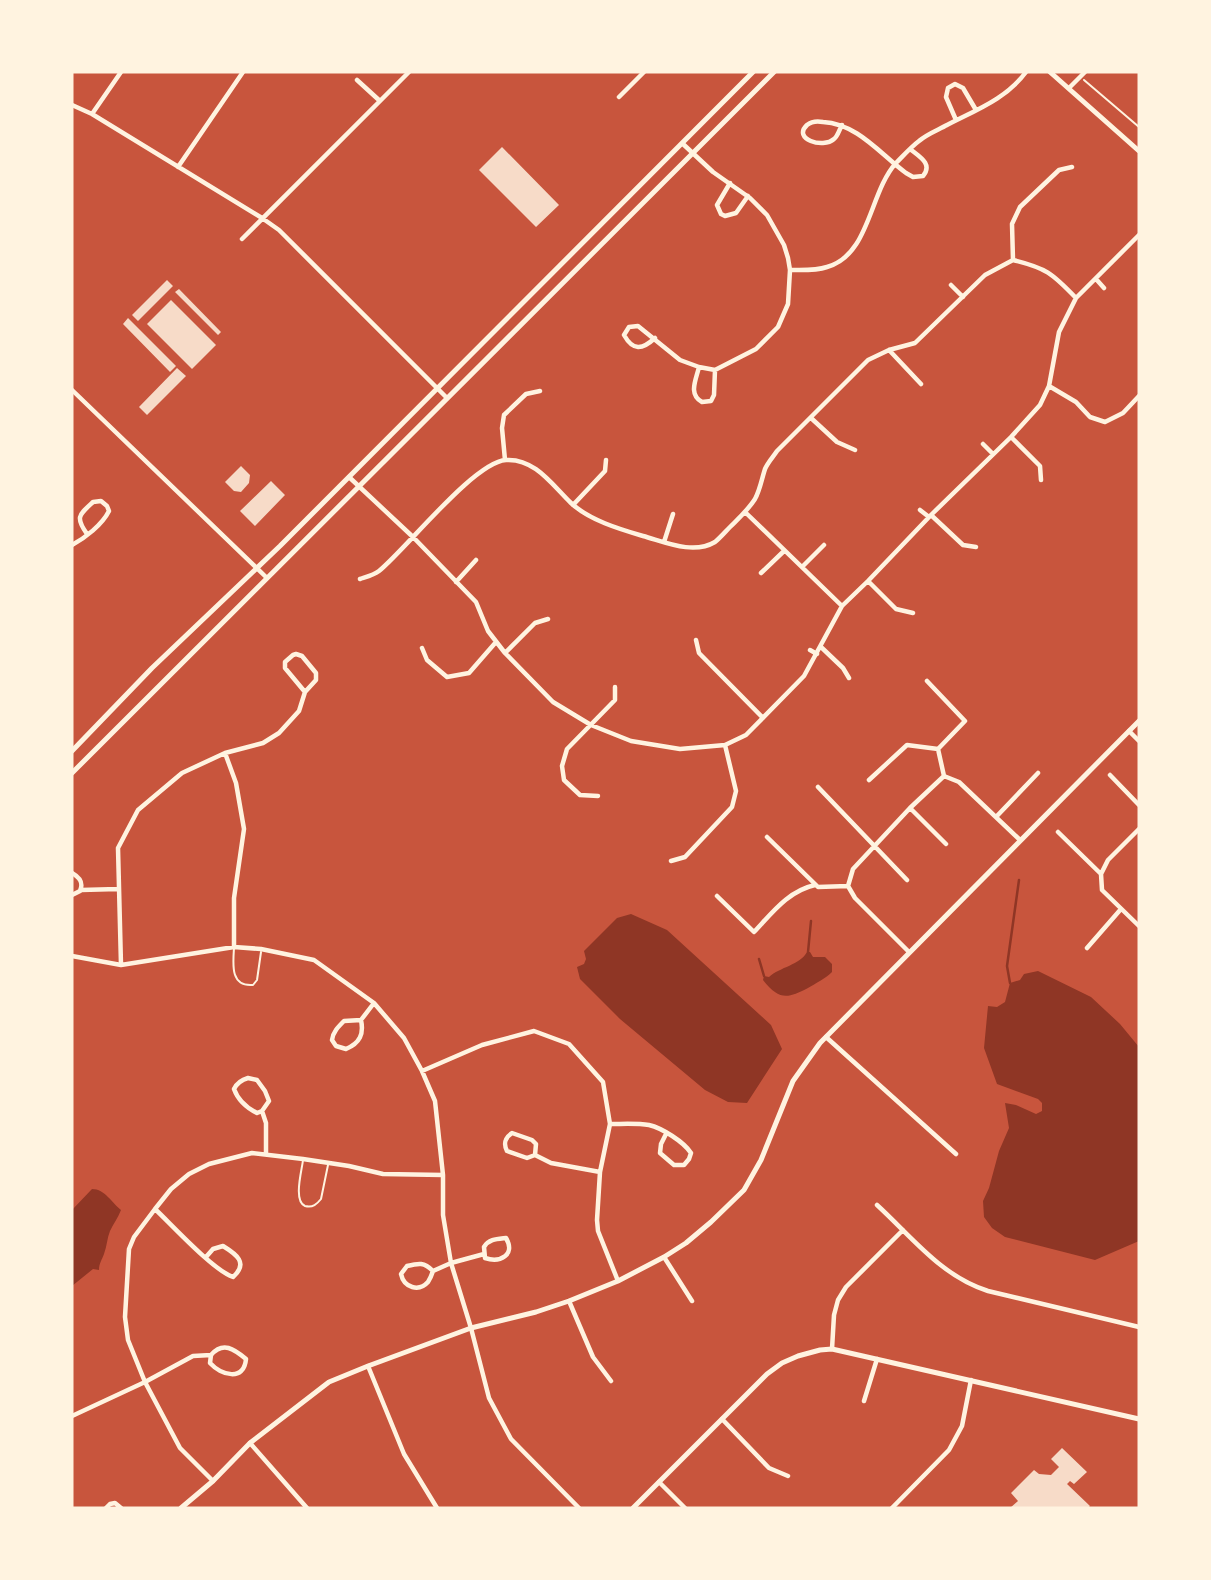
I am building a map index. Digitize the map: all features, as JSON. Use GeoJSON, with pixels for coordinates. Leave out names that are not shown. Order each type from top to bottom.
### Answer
{"type":"FeatureCollection","features":[{"type":"Feature","properties":{"kind":"street"},"geometry":{"type":"LineString","coordinates":[[92,114],[121,72]]}},
{"type":"Feature","properties":{"kind":"street"},"geometry":{"type":"LineString","coordinates":[[178,167],[243,72]]}},
{"type":"Feature","properties":{"kind":"street"},"geometry":{"type":"LineString","coordinates":[[242,239],[409,72]]}},
{"type":"Feature","properties":{"kind":"street"},"geometry":{"type":"LineString","coordinates":[[619,97],[644,72]]}},
{"type":"Feature","properties":{"kind":"street"},"geometry":{"type":"LineString","coordinates":[[72,751],[152,667],[257,569],[753,72]]}},
{"type":"Feature","properties":{"kind":"street"},"geometry":{"type":"LineString","coordinates":[[72,773],[774,72]]}},
{"type":"Feature","properties":{"kind":"street"},"geometry":{"type":"LineString","coordinates":[[790,270],[815,270],[845,258],[859,241],[880,189],[895,165],[910,149],[956,120],[1002,97],[1026,72]]}},
{"type":"Feature","properties":{"kind":"street"},"geometry":{"type":"LineString","coordinates":[[1050,72],[1139,151]]}},
{"type":"Feature","properties":{"kind":"street"},"geometry":{"type":"LineString","coordinates":[[1069,88],[1085,72]]}},
{"type":"Feature","properties":{"kind":"street"},"geometry":{"type":"LineString","coordinates":[[357,80],[380,101]]}},
{"type":"Feature","properties":{"kind":"street"},"geometry":{"type":"LineString","coordinates":[[956,120],[946,96],[950,87],[955,85],[963,88],[976,110]]}},
{"type":"Feature","properties":{"kind":"street"},"geometry":{"type":"LineString","coordinates":[[72,105],[92,114],[262,218],[288,239],[447,398]]}},
{"type":"Feature","properties":{"kind":"street"},"geometry":{"type":"LineString","coordinates":[[842,125],[837,136],[827,143],[813,143],[806,138],[804,129],[807,125],[817,121],[834,122],[842,125],[853,130],[913,177],[923,176],[927,165],[910,149]]}},
{"type":"Feature","properties":{"kind":"street"},"geometry":{"type":"LineString","coordinates":[[655,338],[647,346],[638,347],[629,344],[624,335],[629,327],[638,326],[655,338],[680,360],[715,370],[756,349],[778,327],[788,304],[788,258],[784,245],[767,215],[748,196],[713,172],[682,144]]}},
{"type":"Feature","properties":{"kind":"street"},"geometry":{"type":"LineString","coordinates":[[1013,260],[1012,223],[1020,207],[1059,170],[1072,167]]}},
{"type":"Feature","properties":{"kind":"street"},"geometry":{"type":"LineString","coordinates":[[730,183],[717,205],[721,214],[732,216],[748,196]]}},
{"type":"Feature","properties":{"kind":"street"},"geometry":{"type":"LineString","coordinates":[[349,477],[413,537],[476,602],[488,631],[496,642],[553,702],[591,725],[631,741],[680,749],[725,745],[746,735],[804,676],[842,606],[1012,437],[1040,405],[1049,386],[1059,332],[1076,298],[1139,235]]}},
{"type":"Feature","properties":{"kind":"street"},"geometry":{"type":"LineString","coordinates":[[360,579],[377,573],[483,470],[505,460],[531,466],[573,505],[587,514],[636,534],[677,546],[695,548],[715,542],[745,512],[777,451],[868,360],[889,350],[915,343],[985,275],[1013,260],[1037,266],[1054,275],[1076,298]]}},
{"type":"Feature","properties":{"kind":"street"},"geometry":{"type":"LineString","coordinates":[[1096,279],[1104,288]]}},
{"type":"Feature","properties":{"kind":"street"},"geometry":{"type":"LineString","coordinates":[[951,285],[963,297]]}},
{"type":"Feature","properties":{"kind":"street"},"geometry":{"type":"LineString","coordinates":[[889,350],[921,384]]}},
{"type":"Feature","properties":{"kind":"street"},"geometry":{"type":"LineString","coordinates":[[699,367],[694,394],[696,399],[702,402],[711,401],[714,395],[715,370]]}},
{"type":"Feature","properties":{"kind":"street"},"geometry":{"type":"LineString","coordinates":[[1049,386],[1076,402],[1090,417],[1105,422],[1122,413],[1139,396]]}},
{"type":"Feature","properties":{"kind":"street"},"geometry":{"type":"LineString","coordinates":[[72,390],[267,578]]}},
{"type":"Feature","properties":{"kind":"street"},"geometry":{"type":"LineString","coordinates":[[505,460],[502,428],[504,415],[526,394],[540,391]]}},
{"type":"Feature","properties":{"kind":"street"},"geometry":{"type":"LineString","coordinates":[[811,418],[837,442],[855,450]]}},
{"type":"Feature","properties":{"kind":"street"},"geometry":{"type":"LineString","coordinates":[[1012,437],[1040,466],[1041,481]]}},
{"type":"Feature","properties":{"kind":"street"},"geometry":{"type":"LineString","coordinates":[[983,444],[993,454]]}},
{"type":"Feature","properties":{"kind":"street"},"geometry":{"type":"LineString","coordinates":[[573,505],[604,471],[606,460]]}},
{"type":"Feature","properties":{"kind":"street"},"geometry":{"type":"LineString","coordinates":[[72,545],[87,534],[106,517],[107,506],[101,501],[93,502],[81,513],[81,526],[87,534]]}},
{"type":"Feature","properties":{"kind":"street"},"geometry":{"type":"LineString","coordinates":[[920,510],[963,545],[976,547]]}},
{"type":"Feature","properties":{"kind":"street"},"geometry":{"type":"LineString","coordinates":[[745,512],[842,606]]}},
{"type":"Feature","properties":{"kind":"street"},"geometry":{"type":"LineString","coordinates":[[664,542],[673,514]]}},
{"type":"Feature","properties":{"kind":"street"},"geometry":{"type":"LineString","coordinates":[[803,566],[824,545]]}},
{"type":"Feature","properties":{"kind":"street"},"geometry":{"type":"LineString","coordinates":[[761,573],[784,551]]}},
{"type":"Feature","properties":{"kind":"street"},"geometry":{"type":"LineString","coordinates":[[456,582],[476,560]]}},
{"type":"Feature","properties":{"kind":"street"},"geometry":{"type":"LineString","coordinates":[[869,581],[896,609],[913,613]]}},
{"type":"Feature","properties":{"kind":"street"},"geometry":{"type":"LineString","coordinates":[[505,653],[535,623],[548,619]]}},
{"type":"Feature","properties":{"kind":"street"},"geometry":{"type":"LineString","coordinates":[[695,640],[699,653],[763,718]]}},
{"type":"Feature","properties":{"kind":"street"},"geometry":{"type":"LineString","coordinates":[[422,648],[426,660],[447,677],[469,673],[496,642]]}},
{"type":"Feature","properties":{"kind":"street"},"geometry":{"type":"LineString","coordinates":[[821,647],[843,668],[849,678]]}},
{"type":"Feature","properties":{"kind":"street"},"geometry":{"type":"LineString","coordinates":[[810,650],[817,654]]}},
{"type":"Feature","properties":{"kind":"street"},"geometry":{"type":"LineString","coordinates":[[121,964],[118,848],[138,810],[182,773],[225,753],[263,743],[279,733],[299,711],[305,692],[316,680],[316,673],[302,656],[296,654],[285,662],[285,668],[305,692]]}},
{"type":"Feature","properties":{"kind":"street"},"geometry":{"type":"LineString","coordinates":[[927,681],[965,721],[938,749]]}},
{"type":"Feature","properties":{"kind":"street"},"geometry":{"type":"LineString","coordinates":[[598,796],[580,794],[564,780],[562,766],[567,749],[615,700],[615,687]]}},
{"type":"Feature","properties":{"kind":"street"},"geometry":{"type":"LineString","coordinates":[[181,1508],[213,1481],[250,1443],[329,1382],[471,1328],[536,1312],[618,1281],[664,1257],[711,1222],[744,1190],[761,1160],[793,1081],[826,1037],[1139,721]]}},
{"type":"Feature","properties":{"kind":"street"},"geometry":{"type":"LineString","coordinates":[[1129,731],[1139,741]]}},
{"type":"Feature","properties":{"kind":"street"},"geometry":{"type":"LineString","coordinates":[[671,861],[685,857],[732,807],[736,791],[725,745]]}},
{"type":"Feature","properties":{"kind":"street"},"geometry":{"type":"LineString","coordinates":[[869,780],[907,745],[938,749]]}},
{"type":"Feature","properties":{"kind":"street"},"geometry":{"type":"LineString","coordinates":[[938,749],[944,776]]}},
{"type":"Feature","properties":{"kind":"street"},"geometry":{"type":"LineString","coordinates":[[225,753],[236,782],[244,830],[234,898],[234,947]]}},
{"type":"Feature","properties":{"kind":"street"},"geometry":{"type":"LineString","coordinates":[[996,817],[1038,773]]}},
{"type":"Feature","properties":{"kind":"street"},"geometry":{"type":"LineString","coordinates":[[1110,775],[1139,805]]}},
{"type":"Feature","properties":{"kind":"street"},"geometry":{"type":"LineString","coordinates":[[909,952],[855,898],[848,886],[853,869],[944,776]]}},
{"type":"Feature","properties":{"kind":"street"},"geometry":{"type":"LineString","coordinates":[[944,776],[959,782],[1020,840]]}},
{"type":"Feature","properties":{"kind":"street"},"geometry":{"type":"LineString","coordinates":[[818,788],[907,880]]}},
{"type":"Feature","properties":{"kind":"street"},"geometry":{"type":"LineString","coordinates":[[910,808],[946,844]]}},
{"type":"Feature","properties":{"kind":"street"},"geometry":{"type":"LineString","coordinates":[[1139,829],[1108,860],[1101,874],[1102,891],[1139,926]]}},
{"type":"Feature","properties":{"kind":"street"},"geometry":{"type":"LineString","coordinates":[[1058,832],[1101,874]]}},
{"type":"Feature","properties":{"kind":"street"},"geometry":{"type":"LineString","coordinates":[[767,837],[818,887],[848,886]]}},
{"type":"Feature","properties":{"kind":"street"},"geometry":{"type":"LineString","coordinates":[[72,873],[81,881],[81,890]]}},
{"type":"Feature","properties":{"kind":"street"},"geometry":{"type":"LineString","coordinates":[[717,896],[754,932],[792,894],[815,885]]}},
{"type":"Feature","properties":{"kind":"street"},"geometry":{"type":"LineString","coordinates":[[72,895],[81,890],[118,889]]}},
{"type":"Feature","properties":{"kind":"street"},"geometry":{"type":"LineString","coordinates":[[1087,948],[1121,909]]}},
{"type":"Feature","properties":{"kind":"street"},"geometry":{"type":"LineString","coordinates":[[72,956],[121,964],[234,947],[261,949],[314,960],[374,1003],[404,1038],[435,1101],[443,1175],[443,1216],[451,1263],[489,1398],[511,1439],[579,1508]]}},
{"type":"Feature","properties":{"kind":"street"},"geometry":{"type":"LineString","coordinates":[[360,1020],[362,1033],[359,1041],[346,1049],[336,1046],[332,1040],[339,1026],[344,1021],[360,1020],[374,1003]]}},
{"type":"Feature","properties":{"kind":"street"},"geometry":{"type":"LineString","coordinates":[[422,1071],[482,1045],[534,1031],[569,1044],[603,1082],[610,1124],[600,1172],[597,1220],[598,1231],[618,1281]]}},
{"type":"Feature","properties":{"kind":"street"},"geometry":{"type":"LineString","coordinates":[[826,1037],[956,1154]]}},
{"type":"Feature","properties":{"kind":"street"},"geometry":{"type":"LineString","coordinates":[[248,1078],[257,1080],[269,1101],[262,1111],[257,1113],[242,1102],[234,1089],[236,1084],[248,1078]]}},
{"type":"Feature","properties":{"kind":"street"},"geometry":{"type":"LineString","coordinates":[[262,1111],[266,1123],[266,1154]]}},
{"type":"Feature","properties":{"kind":"street"},"geometry":{"type":"LineString","coordinates":[[610,1124],[648,1125],[677,1139],[690,1150],[690,1157],[684,1165],[674,1165],[660,1153],[666,1134]]}},
{"type":"Feature","properties":{"kind":"street"},"geometry":{"type":"LineString","coordinates":[[535,1155],[536,1144],[532,1140],[512,1133],[507,1136],[507,1151],[527,1158],[535,1155],[551,1163],[600,1172]]}},
{"type":"Feature","properties":{"kind":"street"},"geometry":{"type":"LineString","coordinates":[[213,1481],[180,1448],[145,1382],[128,1340],[126,1327],[129,1249],[134,1237],[155,1209],[171,1189],[189,1174],[209,1164],[252,1153],[329,1163],[383,1174],[443,1175]]}},
{"type":"Feature","properties":{"kind":"street"},"geometry":{"type":"LineString","coordinates":[[877,1205],[942,1268],[956,1278],[976,1287],[1139,1327]]}},
{"type":"Feature","properties":{"kind":"street"},"geometry":{"type":"LineString","coordinates":[[155,1209],[224,1274],[233,1277],[241,1267],[240,1260],[223,1246],[213,1249],[206,1257]]}},
{"type":"Feature","properties":{"kind":"street"},"geometry":{"type":"LineString","coordinates":[[832,1349],[834,1315],[838,1300],[846,1287],[903,1229]]}},
{"type":"Feature","properties":{"kind":"street"},"geometry":{"type":"LineString","coordinates":[[506,1238],[510,1244],[503,1258],[490,1260],[485,1258],[484,1254],[486,1242],[491,1240],[506,1238]]}},
{"type":"Feature","properties":{"kind":"street"},"geometry":{"type":"LineString","coordinates":[[433,1271],[420,1263],[407,1266],[401,1275],[402,1280],[411,1287],[420,1286],[430,1280],[433,1271],[484,1254]]}},
{"type":"Feature","properties":{"kind":"street"},"geometry":{"type":"LineString","coordinates":[[664,1257],[692,1301]]}},
{"type":"Feature","properties":{"kind":"street"},"geometry":{"type":"LineString","coordinates":[[569,1301],[593,1357],[611,1381]]}},
{"type":"Feature","properties":{"kind":"street"},"geometry":{"type":"LineString","coordinates":[[72,1416],[193,1356],[211,1354],[223,1346],[246,1359],[246,1365],[236,1374],[223,1373],[210,1363],[211,1354]]}},
{"type":"Feature","properties":{"kind":"street"},"geometry":{"type":"LineString","coordinates":[[633,1508],[761,1379],[782,1363],[808,1353],[832,1349],[1139,1419]]}},
{"type":"Feature","properties":{"kind":"street"},"geometry":{"type":"LineString","coordinates":[[864,1401],[877,1359]]}},
{"type":"Feature","properties":{"kind":"street"},"geometry":{"type":"LineString","coordinates":[[368,1366],[404,1454],[437,1508]]}},
{"type":"Feature","properties":{"kind":"street"},"geometry":{"type":"LineString","coordinates":[[892,1508],[949,1450],[961,1426],[971,1381]]}},
{"type":"Feature","properties":{"kind":"street"},"geometry":{"type":"LineString","coordinates":[[722,1419],[769,1468],[788,1476]]}},
{"type":"Feature","properties":{"kind":"street"},"geometry":{"type":"LineString","coordinates":[[250,1443],[307,1508]]}},
{"type":"Feature","properties":{"kind":"street"},"geometry":{"type":"LineString","coordinates":[[659,1482],[685,1508]]}},
{"type":"Feature","properties":{"kind":"street"},"geometry":{"type":"LineString","coordinates":[[106,1508],[115,1503],[121,1508]]}},
{"type":"Feature","properties":{"kind":"lane"},"geometry":{"type":"LineString","coordinates":[[234,947],[233,970],[237,979],[248,986],[257,980],[261,949]]}},
{"type":"Feature","properties":{"kind":"lane"},"geometry":{"type":"LineString","coordinates":[[303,1159],[298,1197],[305,1206],[313,1206],[321,1199],[329,1163]]}},
{"type":"Feature","properties":{"kind":"path"},"geometry":{"type":"LineString","coordinates":[[1086,82],[1139,127]]}},
{"type":"Feature","properties":{"kind":"shaded area"},"geometry":{"type":"Polygon","coordinates":[[[631,914],[667,930],[771,1025],[782,1049],[747,1103],[728,1102],[705,1090],[620,1019],[580,979],[577,967],[584,964],[584,951],[617,918],[631,914]]]}},
{"type":"Feature","properties":{"kind":"shaded area"},"geometry":{"type":"Polygon","coordinates":[[[807,952],[813,957],[825,957],[832,964],[832,972],[808,988],[789,996],[774,991],[763,980],[764,976],[769,977],[795,963],[807,952]]]}},
{"type":"Feature","properties":{"kind":"shaded area"},"geometry":{"type":"Polygon","coordinates":[[[1038,971],[1091,997],[1120,1024],[1139,1047],[1139,1241],[1095,1260],[1005,1237],[992,1228],[984,1217],[983,1201],[1009,1128],[1005,1103],[1036,1114],[1042,1111],[1042,1103],[1038,1099],[997,1084],[984,1048],[988,1006],[997,1007],[1005,1002],[1010,983],[1020,980],[1024,974],[1038,971]]]}},
{"type":"Feature","properties":{"kind":"shaded area"},"geometry":{"type":"Polygon","coordinates":[[[92,1189],[105,1194],[121,1210],[109,1234],[99,1270],[93,1269],[72,1286],[72,1210],[92,1189]]]}},
{"type":"Feature","properties":{"kind":"building"},"geometry":{"type":"Polygon","coordinates":[[[502,147],[559,205],[536,227],[479,170],[502,147]]]}},
{"type":"Feature","properties":{"kind":"building"},"geometry":{"type":"Polygon","coordinates":[[[167,280],[173,286],[138,321],[132,315],[167,280]]]}},
{"type":"Feature","properties":{"kind":"building"},"geometry":{"type":"Polygon","coordinates":[[[179,289],[221,332],[218,335],[175,292],[179,289]]]}},
{"type":"Feature","properties":{"kind":"building"},"geometry":{"type":"Polygon","coordinates":[[[171,300],[216,345],[192,369],[147,324],[171,300]]]}},
{"type":"Feature","properties":{"kind":"building"},"geometry":{"type":"Polygon","coordinates":[[[128,318],[176,366],[170,372],[123,324],[128,318]]]}},
{"type":"Feature","properties":{"kind":"building"},"geometry":{"type":"Polygon","coordinates":[[[177,368],[186,376],[147,415],[139,407],[177,368]]]}},
{"type":"Feature","properties":{"kind":"building"},"geometry":{"type":"Polygon","coordinates":[[[241,466],[250,475],[249,483],[241,492],[234,491],[225,482],[241,466]]]}},
{"type":"Feature","properties":{"kind":"building"},"geometry":{"type":"Polygon","coordinates":[[[271,481],[285,495],[255,526],[240,511],[271,481]]]}},
{"type":"Feature","properties":{"kind":"building"},"geometry":{"type":"Polygon","coordinates":[[[1062,1448],[1087,1472],[1074,1484],[1070,1481],[1067,1484],[1090,1506],[1010,1508],[1018,1501],[1011,1493],[1034,1470],[1039,1474],[1051,1475],[1059,1467],[1051,1459],[1062,1448]]]}},
{"type":"Feature","properties":{"kind":"waterway"},"geometry":{"type":"LineString","coordinates":[[1010,983],[1007,966],[1019,880]]}},
{"type":"Feature","properties":{"kind":"waterway"},"geometry":{"type":"LineString","coordinates":[[808,952],[811,921]]}},
{"type":"Feature","properties":{"kind":"waterway"},"geometry":{"type":"LineString","coordinates":[[759,959],[764,976]]}}]}
